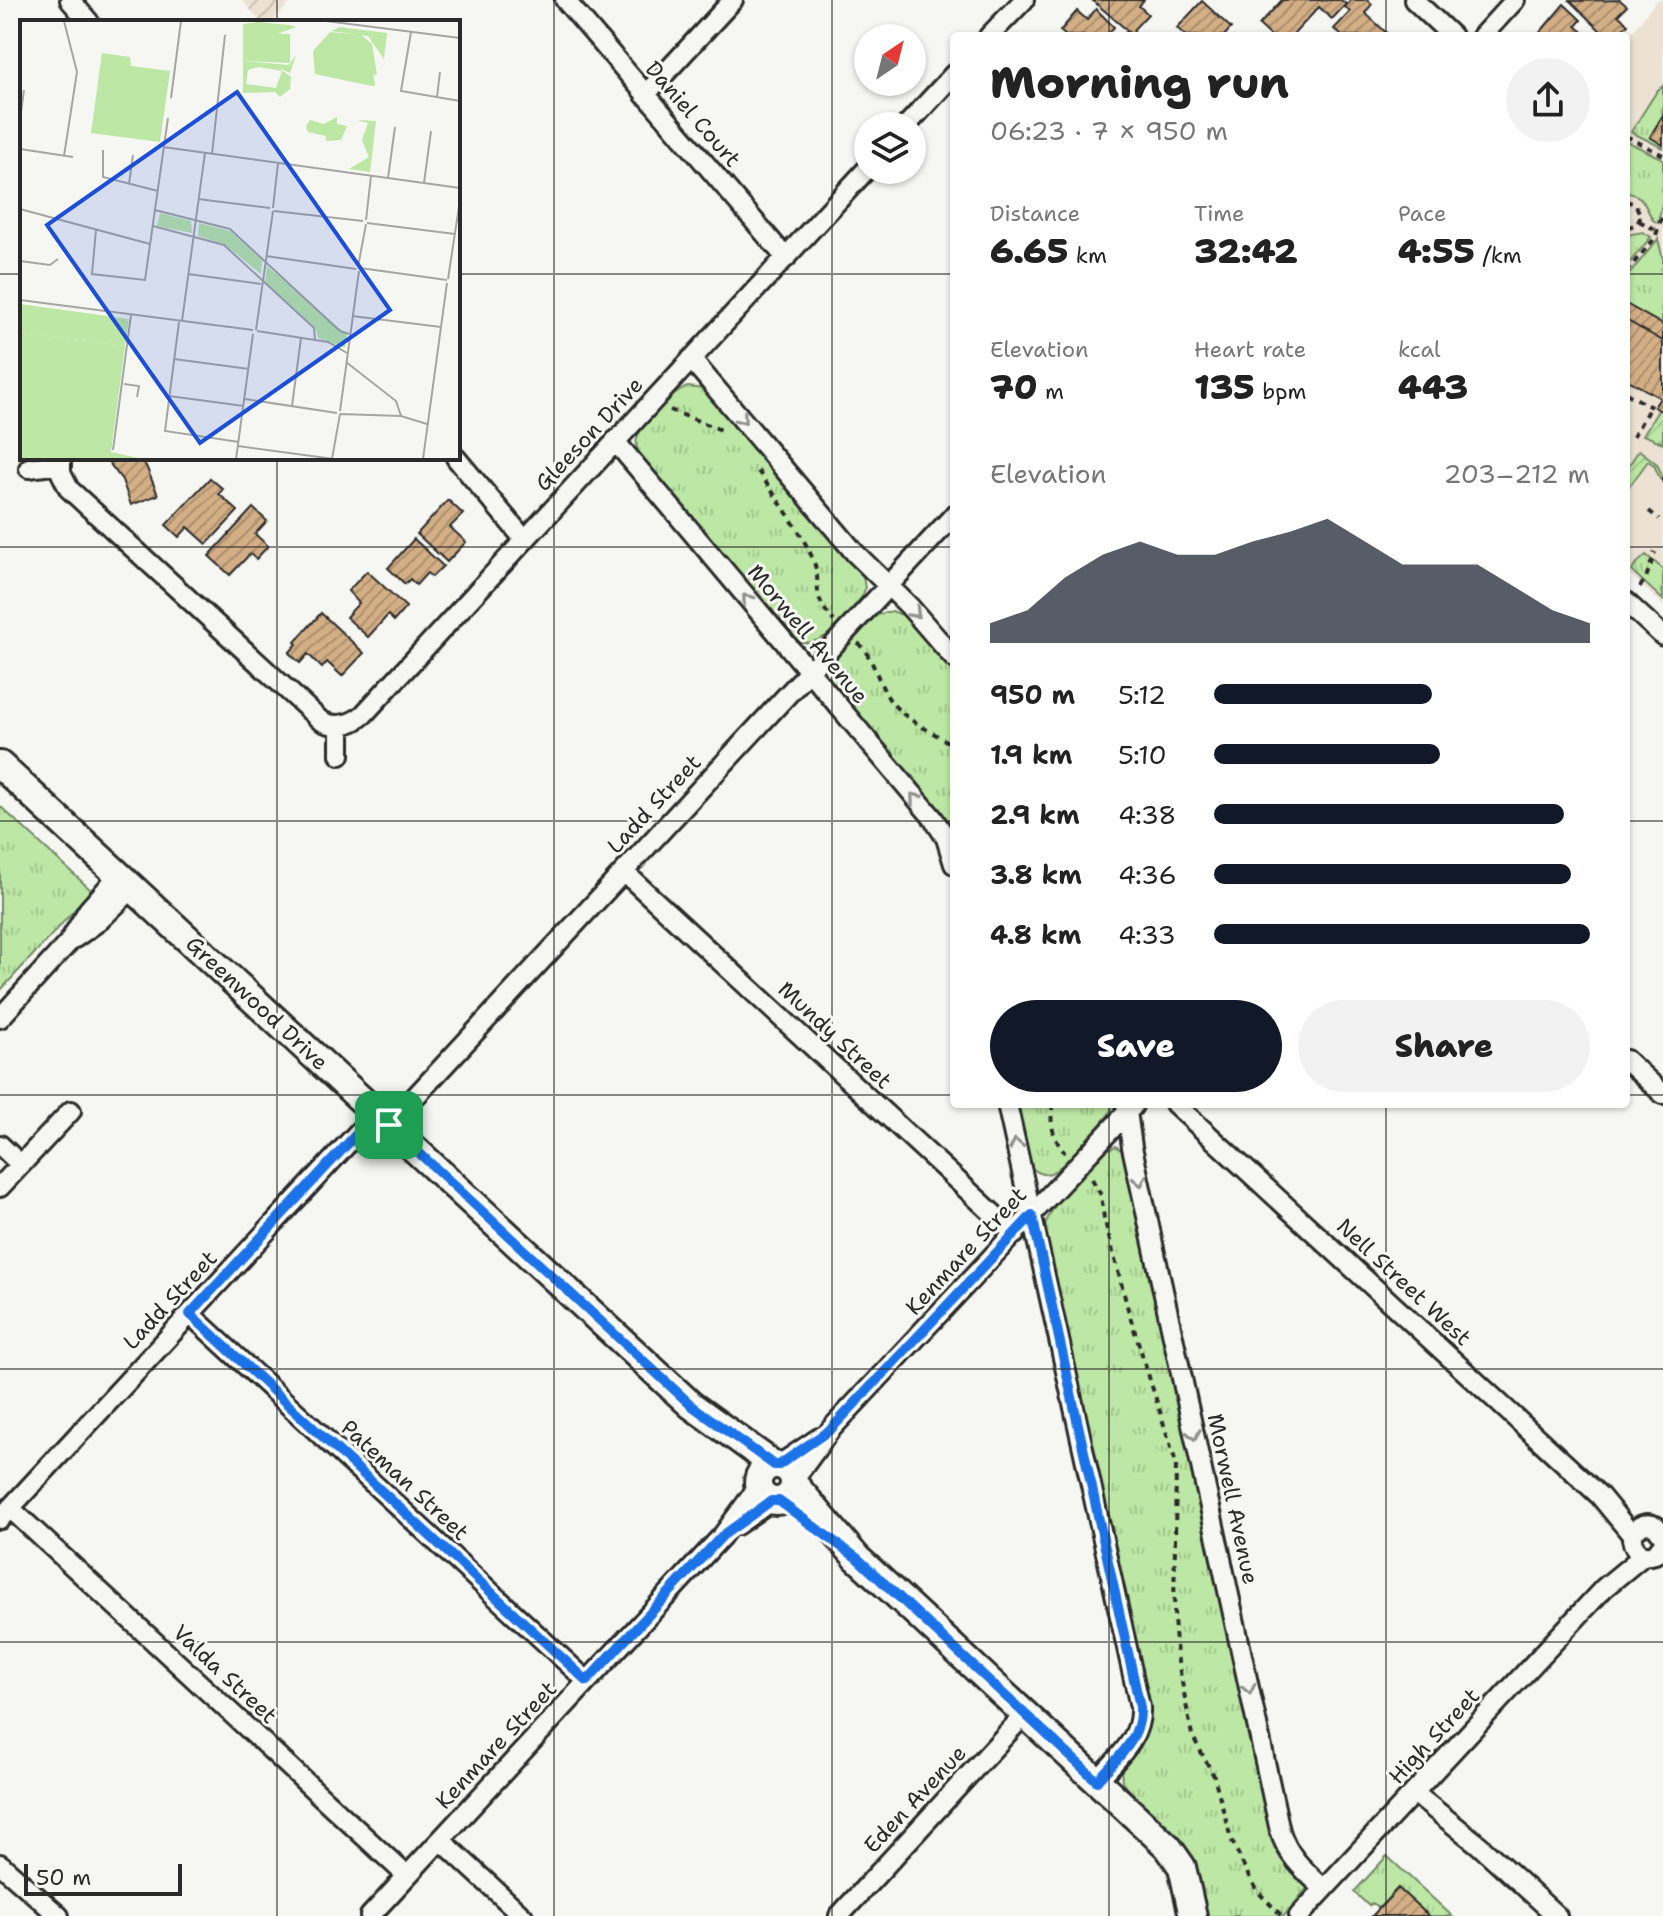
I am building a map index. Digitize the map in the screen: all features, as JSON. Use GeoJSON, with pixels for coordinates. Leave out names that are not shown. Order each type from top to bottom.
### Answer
{"type":"FeatureCollection","features":[{"type":"Feature","properties":{"kind":"street"},"geometry":{"type":"LineString","coordinates":[[70,0],[87,20]]}},
{"type":"Feature","properties":{"kind":"street","name":"Daniel Court"},"geometry":{"type":"LineString","coordinates":[[565,0],[786,258]]}},
{"type":"Feature","properties":{"kind":"street"},"geometry":{"type":"LineString","coordinates":[[645,95],[733,0]]}},
{"type":"Feature","properties":{"kind":"street"},"geometry":{"type":"LineString","coordinates":[[995,29],[1024,0]]}},
{"type":"Feature","properties":{"kind":"street"},"geometry":{"type":"LineString","coordinates":[[1414,0],[1448,32]]}},
{"type":"Feature","properties":{"kind":"street"},"geometry":{"type":"LineString","coordinates":[[1486,32],[1515,0]]}},
{"type":"Feature","properties":{"kind":"street"},"geometry":{"type":"LineString","coordinates":[[919,112],[950,78]]}},
{"type":"Feature","properties":{"kind":"street","name":"Gleeson Drive"},"geometry":{"type":"LineString","coordinates":[[340,725],[364,714],[854,183]]}},
{"type":"Feature","properties":{"kind":"street"},"geometry":{"type":"LineString","coordinates":[[691,359],[855,553],[950,654]]}},
{"type":"Feature","properties":{"kind":"street","name":"Morwell Avenue"},"geometry":{"type":"LineString","coordinates":[[615,441],[933,818],[950,851]]}},
{"type":"Feature","properties":{"kind":"street"},"geometry":{"type":"LineString","coordinates":[[458,460],[524,539]]}},
{"type":"Feature","properties":{"kind":"street"},"geometry":{"type":"LineString","coordinates":[[29,468],[61,461],[63,481],[69,489],[320,720],[326,724],[340,725],[340,755]]}},
{"type":"Feature","properties":{"kind":"street","name":"Ladd Street"},"geometry":{"type":"LineString","coordinates":[[5,1513],[190,1314],[624,872],[950,519]]}},
{"type":"Feature","properties":{"kind":"street"},"geometry":{"type":"LineString","coordinates":[[1632,596],[1663,636]]}},
{"type":"Feature","properties":{"kind":"street","name":"Greenwood Drive"},"geometry":{"type":"LineString","coordinates":[[0,765],[1175,1855],[1186,1879],[1193,1916]]}},
{"type":"Feature","properties":{"kind":"street","name":"Mundy Street"},"geometry":{"type":"LineString","coordinates":[[624,872],[1015,1234]]}},
{"type":"Feature","properties":{"kind":"street"},"geometry":{"type":"LineString","coordinates":[[0,1018],[69,942],[88,910],[126,881]]}},
{"type":"Feature","properties":{"kind":"street"},"geometry":{"type":"LineString","coordinates":[[1630,1064],[1663,1094]]}},
{"type":"Feature","properties":{"kind":"street"},"geometry":{"type":"LineString","coordinates":[[1008,1108],[1140,1707],[1141,1719],[1136,1735],[1097,1781]]}},
{"type":"Feature","properties":{"kind":"street","name":"Kenmare Street"},"geometry":{"type":"LineString","coordinates":[[370,1916],[722,1536],[831,1429],[1015,1234],[1128,1108]]}},
{"type":"Feature","properties":{"kind":"street","name":"Morwell Avenue"},"geometry":{"type":"LineString","coordinates":[[1129,1108],[1132,1147],[1280,1831],[1295,1861],[1324,1889]]}},
{"type":"Feature","properties":{"kind":"street","name":"Nell Street West"},"geometry":{"type":"LineString","coordinates":[[1179,1108],[1600,1496],[1653,1539]]}},
{"type":"Feature","properties":{"kind":"street"},"geometry":{"type":"LineString","coordinates":[[0,1187],[71,1111]]}},
{"type":"Feature","properties":{"kind":"street"},"geometry":{"type":"LineString","coordinates":[[0,1145],[20,1164]]}},
{"type":"Feature","properties":{"kind":"street","name":"Pateman Street"},"geometry":{"type":"LineString","coordinates":[[190,1314],[587,1681]]}},
{"type":"Feature","properties":{"kind":"street","name":"Valda Street"},"geometry":{"type":"LineString","coordinates":[[5,1513],[407,1876]]}},
{"type":"Feature","properties":{"kind":"street","name":"High Street"},"geometry":{"type":"LineString","coordinates":[[1299,1916],[1653,1539]]}},
{"type":"Feature","properties":{"kind":"street","name":"Eden Avenue"},"geometry":{"type":"LineString","coordinates":[[839,1916],[1025,1714]]}},
{"type":"Feature","properties":{"kind":"street"},"geometry":{"type":"LineString","coordinates":[[1418,1788],[1557,1916]]}},
{"type":"Feature","properties":{"kind":"street"},"geometry":{"type":"LineString","coordinates":[[441,1840],[523,1916]]}},
{"type":"Feature","properties":{"kind":"street"},"geometry":{"type":"LineString","coordinates":[[0,1864],[59,1916]]}},
{"type":"Feature","properties":{"kind":"path"},"geometry":{"type":"LineString","coordinates":[[1630,138],[1663,155]]}},
{"type":"Feature","properties":{"kind":"path"},"geometry":{"type":"LineString","coordinates":[[1630,203],[1638,207],[1639,221],[1630,227]]}},
{"type":"Feature","properties":{"kind":"path"},"geometry":{"type":"LineString","coordinates":[[1630,267],[1655,238],[1663,214]]}},
{"type":"Feature","properties":{"kind":"path"},"geometry":{"type":"LineString","coordinates":[[1639,221],[1658,231]]}},
{"type":"Feature","properties":{"kind":"path"},"geometry":{"type":"LineString","coordinates":[[1630,395],[1651,406],[1633,437]]}},
{"type":"Feature","properties":{"kind":"path"},"geometry":{"type":"LineString","coordinates":[[671,411],[716,426],[733,439]]}},
{"type":"Feature","properties":{"kind":"path"},"geometry":{"type":"LineString","coordinates":[[749,459],[807,547],[815,567],[820,602],[867,652],[892,702],[912,721],[950,744]]}},
{"type":"Feature","properties":{"kind":"path"},"geometry":{"type":"LineString","coordinates":[[1649,511],[1659,519]]}},
{"type":"Feature","properties":{"kind":"path"},"geometry":{"type":"LineString","coordinates":[[1632,596],[1646,578],[1655,552]]}},
{"type":"Feature","properties":{"kind":"path"},"geometry":{"type":"LineString","coordinates":[[1053,1108],[1051,1124],[1057,1142],[1098,1186],[1129,1313],[1176,1463],[1174,1618],[1177,1656],[1192,1735],[1214,1776],[1231,1839],[1254,1885],[1282,1916]]}},
{"type":"Feature","properties":{"kind":"shaded area"},"geometry":{"type":"Polygon","coordinates":[[[242,0],[293,0],[274,20],[259,20],[242,0]]]}},
{"type":"Feature","properties":{"kind":"shaded area"},"geometry":{"type":"Polygon","coordinates":[[[1657,0],[1663,0],[1663,605],[1630,575],[1630,35],[1657,0]]]}},
{"type":"Feature","properties":{"kind":"green space"},"geometry":{"type":"Polygon","coordinates":[[[1663,86],[1663,115],[1650,137],[1663,148],[1631,132],[1663,86]]]}},
{"type":"Feature","properties":{"kind":"green space"},"geometry":{"type":"Polygon","coordinates":[[[1630,143],[1663,159],[1663,199],[1658,223],[1640,199],[1632,194],[1630,143]]]}},
{"type":"Feature","properties":{"kind":"green space"},"geometry":{"type":"Polygon","coordinates":[[[1643,232],[1651,237],[1630,262],[1630,234],[1643,232]]]}},
{"type":"Feature","properties":{"kind":"green space"},"geometry":{"type":"Polygon","coordinates":[[[1658,239],[1663,259],[1662,324],[1630,306],[1630,273],[1658,239]]]}},
{"type":"Feature","properties":{"kind":"green space"},"geometry":{"type":"Polygon","coordinates":[[[688,387],[704,389],[714,399],[863,576],[863,595],[842,622],[824,637],[804,642],[794,639],[640,458],[636,444],[640,432],[667,401],[688,387]]]}},
{"type":"Feature","properties":{"kind":"green space"},"geometry":{"type":"Polygon","coordinates":[[[1659,409],[1663,412],[1663,443],[1643,435],[1659,409]]]}},
{"type":"Feature","properties":{"kind":"green space"},"geometry":{"type":"Polygon","coordinates":[[[1639,450],[1657,464],[1663,478],[1660,479],[1654,465],[1648,461],[1630,486],[1630,464],[1639,450]]]}},
{"type":"Feature","properties":{"kind":"green space"},"geometry":{"type":"Polygon","coordinates":[[[1646,555],[1663,569],[1663,600],[1632,571],[1646,555]]]}},
{"type":"Feature","properties":{"kind":"green space"},"geometry":{"type":"Polygon","coordinates":[[[892,611],[907,617],[950,667],[950,835],[830,681],[839,655],[880,614],[892,611]]]}},
{"type":"Feature","properties":{"kind":"green space"},"geometry":{"type":"Polygon","coordinates":[[[0,806],[92,891],[0,991],[0,806]]]}},
{"type":"Feature","properties":{"kind":"green space"},"geometry":{"type":"Polygon","coordinates":[[[1016,1108],[1112,1108],[1062,1166],[1044,1174],[1030,1166],[1016,1108]]]}},
{"type":"Feature","properties":{"kind":"green space"},"geometry":{"type":"Polygon","coordinates":[[[1116,1146],[1125,1154],[1276,1837],[1309,1886],[1284,1916],[1207,1916],[1197,1877],[1181,1842],[1122,1781],[1121,1768],[1143,1739],[1149,1716],[1044,1231],[1060,1199],[1107,1150],[1116,1146]]]}},
{"type":"Feature","properties":{"kind":"green space"},"geometry":{"type":"Polygon","coordinates":[[[1387,1856],[1452,1916],[1429,1916],[1398,1888],[1379,1908],[1372,1903],[1369,1906],[1354,1892],[1387,1856]]]}},
{"type":"Feature","properties":{"kind":"building"},"geometry":{"type":"Polygon","coordinates":[[[1092,0],[1144,0],[1139,6],[1148,14],[1133,30],[1135,32],[1128,31],[1092,0]]]}},
{"type":"Feature","properties":{"kind":"building"},"geometry":{"type":"Polygon","coordinates":[[[1282,0],[1341,0],[1346,4],[1332,19],[1319,7],[1296,32],[1267,32],[1259,25],[1282,0]]]}},
{"type":"Feature","properties":{"kind":"building"},"geometry":{"type":"Polygon","coordinates":[[[1351,0],[1368,0],[1372,4],[1365,13],[1386,32],[1337,32],[1334,29],[1350,12],[1345,7],[1351,0]]]}},
{"type":"Feature","properties":{"kind":"building"},"geometry":{"type":"Polygon","coordinates":[[[1620,0],[1627,6],[1618,15],[1628,24],[1621,32],[1602,32],[1570,1],[1620,0]]]}},
{"type":"Feature","properties":{"kind":"building"},"geometry":{"type":"Polygon","coordinates":[[[1202,1],[1231,28],[1228,32],[1182,32],[1177,28],[1202,1]]]}},
{"type":"Feature","properties":{"kind":"building"},"geometry":{"type":"Polygon","coordinates":[[[1564,4],[1581,20],[1576,26],[1583,32],[1540,32],[1564,4]]]}},
{"type":"Feature","properties":{"kind":"building"},"geometry":{"type":"Polygon","coordinates":[[[1096,9],[1114,27],[1110,32],[1060,31],[1077,11],[1087,20],[1096,9]]]}},
{"type":"Feature","properties":{"kind":"building"},"geometry":{"type":"Polygon","coordinates":[[[1663,115],[1663,145],[1650,137],[1663,115]]]}},
{"type":"Feature","properties":{"kind":"building"},"geometry":{"type":"Polygon","coordinates":[[[1630,306],[1663,325],[1663,341],[1630,322],[1630,306]]]}},
{"type":"Feature","properties":{"kind":"building"},"geometry":{"type":"Polygon","coordinates":[[[1630,322],[1663,341],[1663,412],[1654,407],[1660,398],[1630,381],[1630,322]]]}},
{"type":"Feature","properties":{"kind":"building"},"geometry":{"type":"Polygon","coordinates":[[[107,460],[142,460],[158,495],[131,505],[122,480],[107,460]]]}},
{"type":"Feature","properties":{"kind":"building"},"geometry":{"type":"Polygon","coordinates":[[[210,478],[223,489],[219,494],[238,511],[207,544],[188,527],[179,537],[166,525],[210,478]]]}},
{"type":"Feature","properties":{"kind":"building"},"geometry":{"type":"Polygon","coordinates":[[[448,500],[463,514],[450,527],[466,542],[447,562],[417,534],[448,500]]]}},
{"type":"Feature","properties":{"kind":"building"},"geometry":{"type":"Polygon","coordinates":[[[253,508],[267,521],[255,534],[268,546],[256,559],[250,554],[230,575],[209,556],[253,508]]]}},
{"type":"Feature","properties":{"kind":"building"},"geometry":{"type":"Polygon","coordinates":[[[414,539],[443,566],[432,577],[427,573],[416,585],[410,579],[405,584],[388,568],[414,539]]]}},
{"type":"Feature","properties":{"kind":"building"},"geometry":{"type":"Polygon","coordinates":[[[367,571],[406,607],[394,621],[388,615],[368,637],[346,617],[359,603],[348,591],[367,571]]]}},
{"type":"Feature","properties":{"kind":"building"},"geometry":{"type":"Polygon","coordinates":[[[321,613],[364,653],[342,676],[327,662],[322,668],[308,654],[300,663],[289,653],[321,613]]]}},
{"type":"Feature","properties":{"kind":"building"},"geometry":{"type":"Polygon","coordinates":[[[1398,1888],[1429,1916],[1372,1916],[1398,1888]]]}},
{"type":"Feature","properties":{"kind":"route"},"geometry":{"type":"LineString","coordinates":[[376,1113],[389,1125],[691,1405],[774,1465],[779,1465],[831,1429],[1032,1215],[1140,1707],[1140,1727],[1133,1740],[1097,1781],[857,1558],[779,1501],[771,1501],[722,1536],[587,1681],[190,1314],[376,1113]]}}]}
